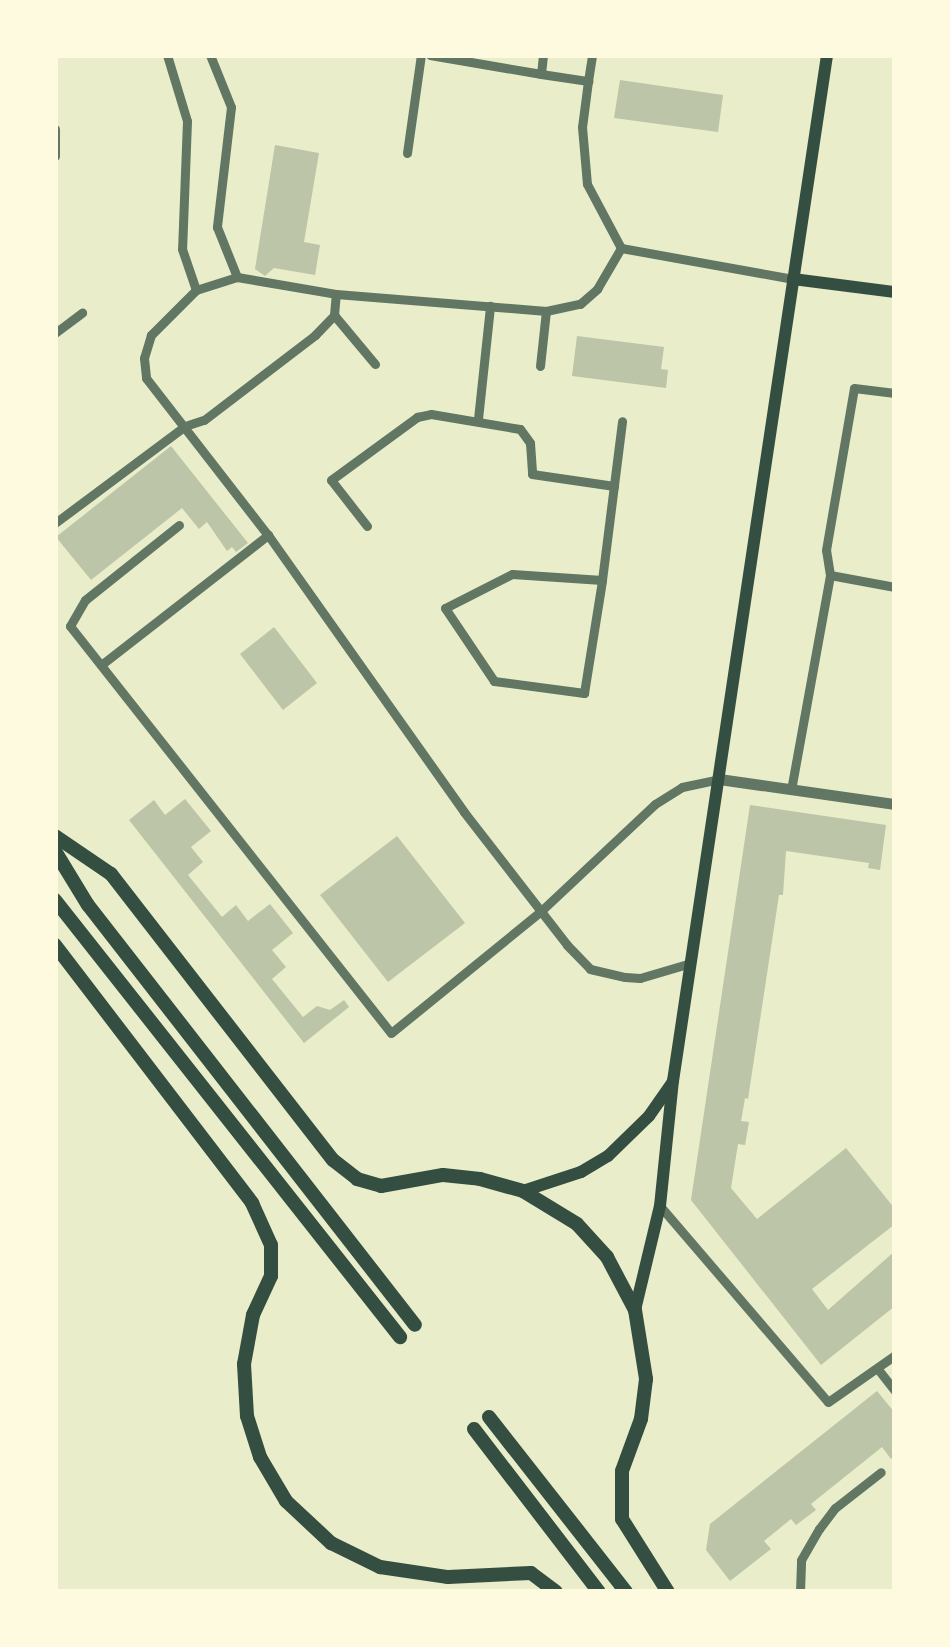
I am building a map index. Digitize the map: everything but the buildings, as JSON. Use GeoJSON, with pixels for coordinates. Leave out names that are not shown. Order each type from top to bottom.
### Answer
{"type":"FeatureCollection","features":[{"type":"Feature","properties":{"kind":"main road"},"geometry":{"type":"LineString","coordinates":[[635,1310],[660,1206],[673,1081],[827,55]]}},
{"type":"Feature","properties":{"kind":"main road"},"geometry":{"type":"LineString","coordinates":[[793,279],[895,292]]}},
{"type":"Feature","properties":{"kind":"main road"},"geometry":{"type":"LineString","coordinates":[[55,836],[111,874],[333,1160],[357,1179],[381,1186],[443,1175],[480,1179],[523,1191],[577,1224],[607,1257],[635,1310],[646,1379],[641,1419],[622,1471],[622,1519],[668,1592]]}},
{"type":"Feature","properties":{"kind":"main road"},"geometry":{"type":"LineString","coordinates":[[55,852],[88,906],[415,1324]]}},
{"type":"Feature","properties":{"kind":"main road"},"geometry":{"type":"LineString","coordinates":[[55,900],[400,1337]]}},
{"type":"Feature","properties":{"kind":"main road"},"geometry":{"type":"LineString","coordinates":[[55,944],[252,1203],[271,1245],[270,1276],[253,1315],[245,1382],[247,1416],[260,1456],[286,1501],[331,1543],[380,1567],[448,1578],[531,1574],[556,1592]]}},
{"type":"Feature","properties":{"kind":"main road"},"geometry":{"type":"LineString","coordinates":[[523,1191],[581,1172],[608,1156],[649,1116],[673,1081]]}},
{"type":"Feature","properties":{"kind":"main road"},"geometry":{"type":"LineString","coordinates":[[489,1417],[626,1592]]}},
{"type":"Feature","properties":{"kind":"main road"},"geometry":{"type":"LineString","coordinates":[[474,1429],[599,1592]]}},
{"type":"Feature","properties":{"kind":"street"},"geometry":{"type":"LineString","coordinates":[[166,55],[187,122],[182,249],[196,290]]}},
{"type":"Feature","properties":{"kind":"street"},"geometry":{"type":"LineString","coordinates":[[210,55],[230,107],[217,227],[237,277]]}},
{"type":"Feature","properties":{"kind":"street"},"geometry":{"type":"LineString","coordinates":[[407,153],[421,55]]}},
{"type":"Feature","properties":{"kind":"street"},"geometry":{"type":"LineString","coordinates":[[430,55],[588,80]]}},
{"type":"Feature","properties":{"kind":"street"},"geometry":{"type":"LineString","coordinates":[[541,74],[544,55]]}},
{"type":"Feature","properties":{"kind":"street"},"geometry":{"type":"LineString","coordinates":[[592,55],[582,127],[587,184],[621,248]]}},
{"type":"Feature","properties":{"kind":"street"},"geometry":{"type":"LineString","coordinates":[[55,129],[55,156]]}},
{"type":"Feature","properties":{"kind":"street"},"geometry":{"type":"LineString","coordinates":[[621,248],[793,279]]}},
{"type":"Feature","properties":{"kind":"street"},"geometry":{"type":"LineString","coordinates":[[621,248],[597,289],[580,304],[546,311],[336,294],[237,277],[196,290],[151,335],[144,358],[146,378],[268,535],[464,812],[590,968],[640,978],[692,963]]}},
{"type":"Feature","properties":{"kind":"street"},"geometry":{"type":"LineString","coordinates":[[55,523],[185,426],[204,420],[316,336],[334,315],[336,294]]}},
{"type":"Feature","properties":{"kind":"street"},"geometry":{"type":"LineString","coordinates":[[478,419],[490,306]]}},
{"type":"Feature","properties":{"kind":"street"},"geometry":{"type":"LineString","coordinates":[[540,366],[546,311]]}},
{"type":"Feature","properties":{"kind":"street"},"geometry":{"type":"LineString","coordinates":[[55,333],[82,313]]}},
{"type":"Feature","properties":{"kind":"street"},"geometry":{"type":"LineString","coordinates":[[334,315],[374,364]]}},
{"type":"Feature","properties":{"kind":"street"},"geometry":{"type":"LineString","coordinates":[[791,790],[830,575],[826,550],[854,388],[895,394]]}},
{"type":"Feature","properties":{"kind":"street"},"geometry":{"type":"LineString","coordinates":[[367,526],[331,480],[418,417],[431,414],[520,429],[530,443],[532,474],[614,486]]}},
{"type":"Feature","properties":{"kind":"street"},"geometry":{"type":"LineString","coordinates":[[602,580],[512,574],[446,608],[494,681],[584,693],[602,580],[622,421]]}},
{"type":"Feature","properties":{"kind":"street"},"geometry":{"type":"LineString","coordinates":[[179,525],[85,600],[70,626],[391,1033],[541,911],[655,804],[682,787],[718,779],[895,804]]}},
{"type":"Feature","properties":{"kind":"street"},"geometry":{"type":"LineString","coordinates":[[101,665],[268,535]]}},
{"type":"Feature","properties":{"kind":"street"},"geometry":{"type":"LineString","coordinates":[[830,575],[895,587]]}},
{"type":"Feature","properties":{"kind":"street"},"geometry":{"type":"LineString","coordinates":[[660,1206],[828,1402],[895,1355]]}},
{"type":"Feature","properties":{"kind":"street"},"geometry":{"type":"LineString","coordinates":[[876,1368],[895,1391]]}},
{"type":"Feature","properties":{"kind":"street"},"geometry":{"type":"LineString","coordinates":[[800,1592],[802,1560],[818,1529],[836,1508],[881,1472]]}}]}
